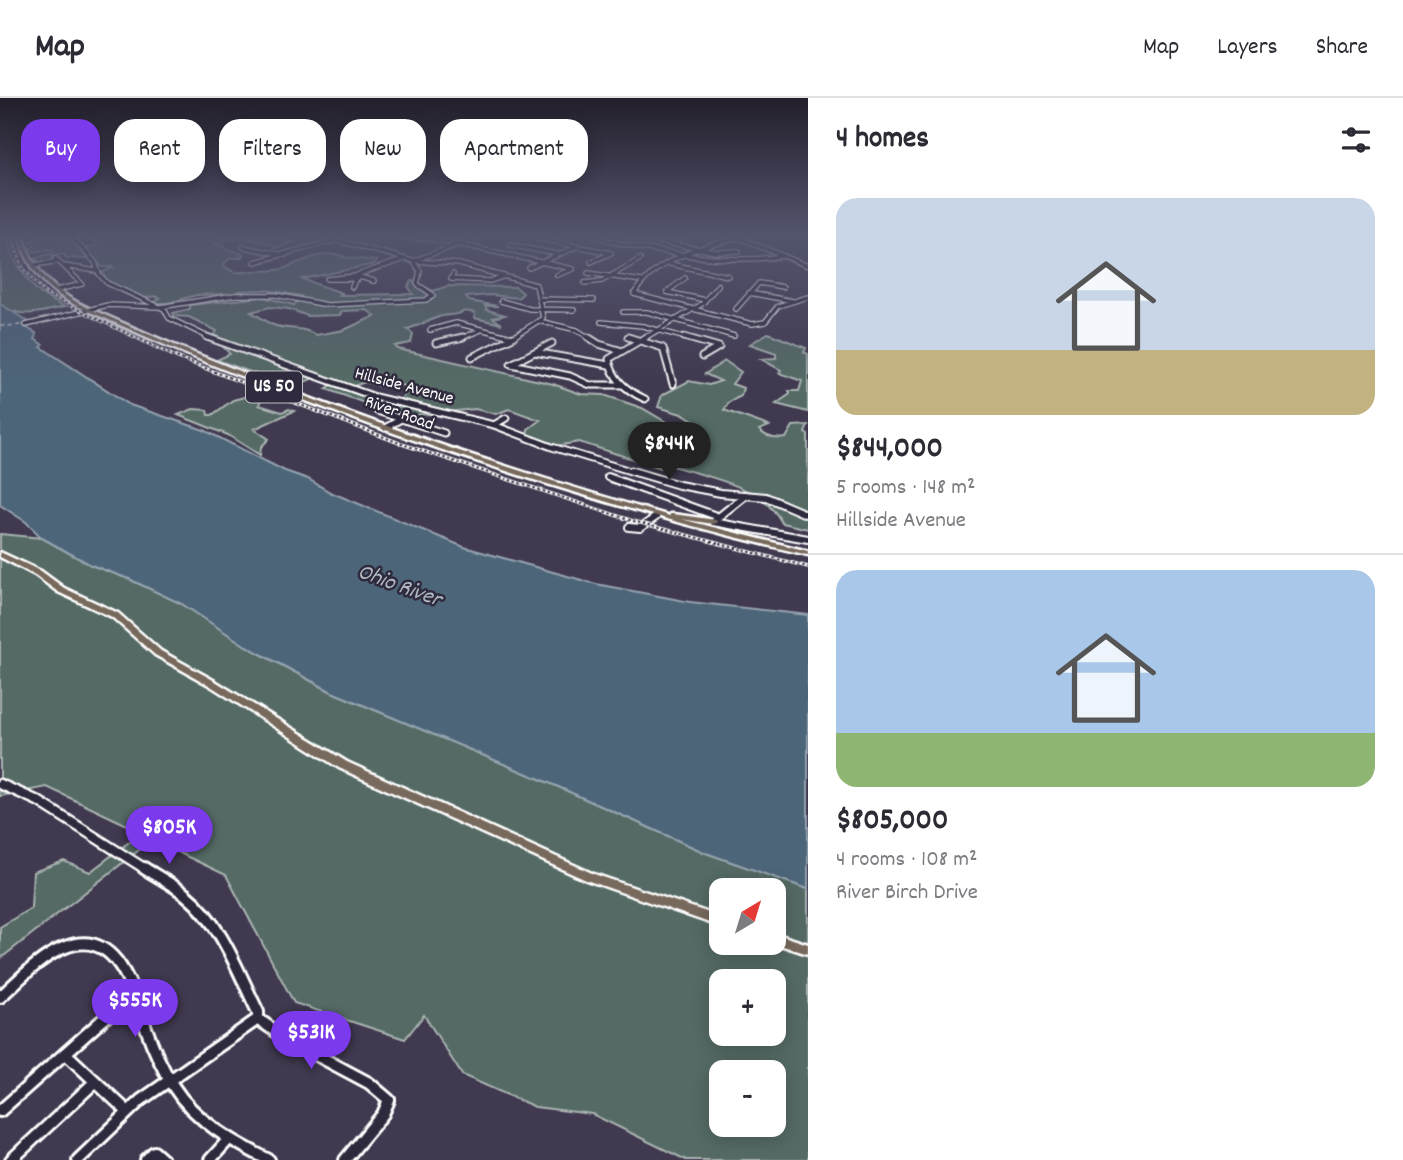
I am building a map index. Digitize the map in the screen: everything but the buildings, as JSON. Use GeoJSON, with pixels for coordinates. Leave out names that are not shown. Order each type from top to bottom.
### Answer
{"type":"FeatureCollection","features":[{"type":"Feature","properties":{"kind":"main road","name":"River Road"},"geometry":{"type":"LineString","coordinates":[[51,285],[110,319],[197,357],[384,428],[656,517],[808,553]]}},
{"type":"Feature","properties":{"kind":"main road"},"geometry":{"type":"LineString","coordinates":[[656,517],[664,515],[717,521]]}},
{"type":"Feature","properties":{"kind":"main road"},"geometry":{"type":"LineString","coordinates":[[0,554],[38,573],[61,590],[115,615],[158,653],[343,765],[590,877],[709,918]]}},
{"type":"Feature","properties":{"kind":"main road"},"geometry":{"type":"LineString","coordinates":[[786,942],[808,949]]}},
{"type":"Feature","properties":{"kind":"street"},"geometry":{"type":"LineString","coordinates":[[57,290],[81,285]]}},
{"type":"Feature","properties":{"kind":"street"},"geometry":{"type":"LineString","coordinates":[[110,285],[136,299],[163,308],[214,297],[249,294],[282,296],[327,305],[379,305],[424,301],[433,295],[418,285]]}},
{"type":"Feature","properties":{"kind":"street"},"geometry":{"type":"LineString","coordinates":[[472,357],[513,337],[544,317],[535,285]]}},
{"type":"Feature","properties":{"kind":"street"},"geometry":{"type":"LineString","coordinates":[[640,285],[634,293],[636,296],[741,323],[758,324],[767,321],[776,307],[808,297]]}},
{"type":"Feature","properties":{"kind":"street"},"geometry":{"type":"LineString","coordinates":[[677,285],[667,292],[705,300]]}},
{"type":"Feature","properties":{"kind":"street"},"geometry":{"type":"LineString","coordinates":[[645,399],[631,393],[623,385],[609,365],[609,359],[705,300],[718,285]]}},
{"type":"Feature","properties":{"kind":"street"},"geometry":{"type":"LineString","coordinates":[[736,309],[757,285]]}},
{"type":"Feature","properties":{"kind":"street"},"geometry":{"type":"LineString","coordinates":[[771,285],[783,287]]}},
{"type":"Feature","properties":{"kind":"street"},"geometry":{"type":"LineString","coordinates":[[73,287],[81,291]]}},
{"type":"Feature","properties":{"kind":"street"},"geometry":{"type":"LineString","coordinates":[[749,293],[794,301]]}},
{"type":"Feature","properties":{"kind":"street"},"geometry":{"type":"LineString","coordinates":[[540,299],[594,300]]}},
{"type":"Feature","properties":{"kind":"street"},"geometry":{"type":"LineString","coordinates":[[501,301],[542,310],[574,310]]}},
{"type":"Feature","properties":{"kind":"street"},"geometry":{"type":"LineString","coordinates":[[26,325],[115,304],[151,305]]}},
{"type":"Feature","properties":{"kind":"street","name":"Hillside Avenue"},"geometry":{"type":"LineString","coordinates":[[163,308],[167,316],[186,328],[229,346],[277,360],[375,397],[494,425],[552,447],[665,481],[712,492],[773,500],[808,515]]}},
{"type":"Feature","properties":{"kind":"street"},"geometry":{"type":"LineString","coordinates":[[623,312],[642,312],[734,336]]}},
{"type":"Feature","properties":{"kind":"street"},"geometry":{"type":"LineString","coordinates":[[539,321],[575,330],[598,344],[622,351]]}},
{"type":"Feature","properties":{"kind":"street"},"geometry":{"type":"LineString","coordinates":[[601,322],[634,325],[719,347],[702,357]]}},
{"type":"Feature","properties":{"kind":"street"},"geometry":{"type":"LineString","coordinates":[[430,330],[451,323],[513,337]]}},
{"type":"Feature","properties":{"kind":"street"},"geometry":{"type":"LineString","coordinates":[[436,343],[454,341],[482,330]]}},
{"type":"Feature","properties":{"kind":"street"},"geometry":{"type":"LineString","coordinates":[[626,337],[663,348],[673,384]]}},
{"type":"Feature","properties":{"kind":"street"},"geometry":{"type":"LineString","coordinates":[[552,343],[511,364],[570,376],[590,385],[623,385]]}},
{"type":"Feature","properties":{"kind":"street"},"geometry":{"type":"LineString","coordinates":[[533,352],[609,365]]}},
{"type":"Feature","properties":{"kind":"street"},"geometry":{"type":"LineString","coordinates":[[377,411],[444,433]]}},
{"type":"Feature","properties":{"kind":"street"},"geometry":{"type":"LineString","coordinates":[[494,425],[506,418]]}},
{"type":"Feature","properties":{"kind":"street"},"geometry":{"type":"LineString","coordinates":[[384,428],[401,419]]}},
{"type":"Feature","properties":{"kind":"street"},"geometry":{"type":"LineString","coordinates":[[608,477],[717,521],[808,539]]}},
{"type":"Feature","properties":{"kind":"street"},"geometry":{"type":"LineString","coordinates":[[716,532],[717,521],[746,495]]}},
{"type":"Feature","properties":{"kind":"street"},"geometry":{"type":"LineString","coordinates":[[629,527],[640,528],[656,517]]}},
{"type":"Feature","properties":{"kind":"street"},"geometry":{"type":"LineString","coordinates":[[0,784],[38,801],[197,904],[224,943],[258,1012],[258,1019]]}},
{"type":"Feature","properties":{"kind":"street"},"geometry":{"type":"LineString","coordinates":[[0,997],[59,949],[81,941],[91,942],[119,962],[169,1080],[199,1117],[229,1139],[269,1160]]}},
{"type":"Feature","properties":{"kind":"street"},"geometry":{"type":"LineString","coordinates":[[0,1111],[107,1016],[136,999]]}},
{"type":"Feature","properties":{"kind":"street"},"geometry":{"type":"LineString","coordinates":[[78,1160],[128,1112],[169,1080],[258,1019]]}},
{"type":"Feature","properties":{"kind":"street"},"geometry":{"type":"LineString","coordinates":[[258,1019],[292,1044],[371,1084],[388,1100],[383,1114],[345,1160]]}},
{"type":"Feature","properties":{"kind":"street"},"geometry":{"type":"LineString","coordinates":[[65,1053],[128,1112]]}},
{"type":"Feature","properties":{"kind":"street"},"geometry":{"type":"LineString","coordinates":[[12,1160],[95,1082]]}},
{"type":"Feature","properties":{"kind":"street"},"geometry":{"type":"LineString","coordinates":[[210,1160],[229,1139]]}},
{"type":"Feature","properties":{"kind":"street"},"geometry":{"type":"LineString","coordinates":[[146,1160],[154,1152],[163,1160]]}},
{"type":"Feature","properties":{"kind":"green space"},"geometry":{"type":"Polygon","coordinates":[[[0,285],[32,285],[43,295],[64,307],[23,313],[0,304],[0,285]]]}},
{"type":"Feature","properties":{"kind":"green space"},"geometry":{"type":"Polygon","coordinates":[[[113,285],[318,285],[342,293],[339,295],[413,294],[409,285],[419,285],[433,291],[448,286],[516,287],[523,293],[518,298],[491,295],[466,297],[469,301],[498,306],[485,306],[487,310],[505,315],[493,318],[502,324],[474,318],[475,313],[465,311],[407,329],[413,334],[411,343],[395,346],[398,349],[553,384],[581,394],[604,395],[642,408],[673,426],[692,429],[696,422],[685,415],[658,407],[662,395],[689,381],[709,385],[721,381],[705,374],[725,361],[741,372],[732,384],[743,388],[741,396],[729,402],[724,410],[769,426],[759,430],[775,438],[786,438],[793,426],[808,425],[805,433],[808,435],[808,529],[782,523],[762,500],[732,484],[669,465],[661,468],[579,442],[556,446],[527,435],[528,429],[540,420],[509,409],[496,414],[475,409],[409,416],[390,409],[412,388],[400,385],[387,388],[365,382],[348,388],[385,403],[378,408],[326,389],[337,380],[316,377],[293,387],[217,360],[230,354],[213,336],[217,331],[189,317],[174,316],[173,313],[190,309],[190,305],[263,297],[294,305],[301,296],[266,290],[197,295],[171,302],[174,303],[153,303],[160,298],[154,296],[144,299],[113,285]],[[270,307],[251,312],[276,326],[304,330],[316,335],[344,330],[375,316],[367,310],[342,311],[340,315],[308,316],[289,309],[270,307]]]}},
{"type":"Feature","properties":{"kind":"green space"},"geometry":{"type":"Polygon","coordinates":[[[768,333],[806,348],[804,352],[808,354],[808,412],[776,404],[790,394],[789,391],[799,391],[802,381],[779,373],[781,370],[761,359],[776,358],[776,353],[750,344],[768,333]]]}},
{"type":"Feature","properties":{"kind":"green space"},"geometry":{"type":"Polygon","coordinates":[[[252,395],[261,399],[259,405],[282,412],[289,409],[294,411],[254,429],[269,439],[261,447],[260,455],[228,435],[178,415],[193,409],[207,410],[208,415],[212,415],[233,400],[252,395]]]}},
{"type":"Feature","properties":{"kind":"green space"},"geometry":{"type":"Polygon","coordinates":[[[0,534],[42,538],[91,565],[129,579],[182,604],[246,646],[332,692],[554,785],[706,853],[777,878],[709,878],[709,956],[786,956],[786,881],[808,889],[808,1160],[686,1160],[592,1114],[535,1107],[462,1075],[424,1015],[405,1039],[294,1003],[226,875],[152,840],[0,959],[0,927],[31,908],[33,872],[64,861],[90,872],[142,832],[47,787],[0,796],[0,534]]]}},
{"type":"Feature","properties":{"kind":"water","name":"Ohio River"},"geometry":{"type":"Polygon","coordinates":[[[0,304],[29,322],[25,327],[36,333],[35,339],[43,345],[41,347],[130,405],[204,430],[330,492],[464,547],[596,584],[690,602],[808,615],[808,889],[786,881],[786,878],[777,878],[706,853],[554,785],[332,692],[246,646],[182,604],[129,579],[91,565],[42,538],[26,522],[0,505],[0,304]]]}},
{"type":"Feature","properties":{"kind":"ferry route"},"geometry":{"type":"LineString","coordinates":[[0,326],[23,325]]}},
{"type":"Feature","properties":{"kind":"railway"},"geometry":{"type":"LineString","coordinates":[[38,285],[46,294],[176,357],[402,444],[633,521],[808,567]]}}]}
